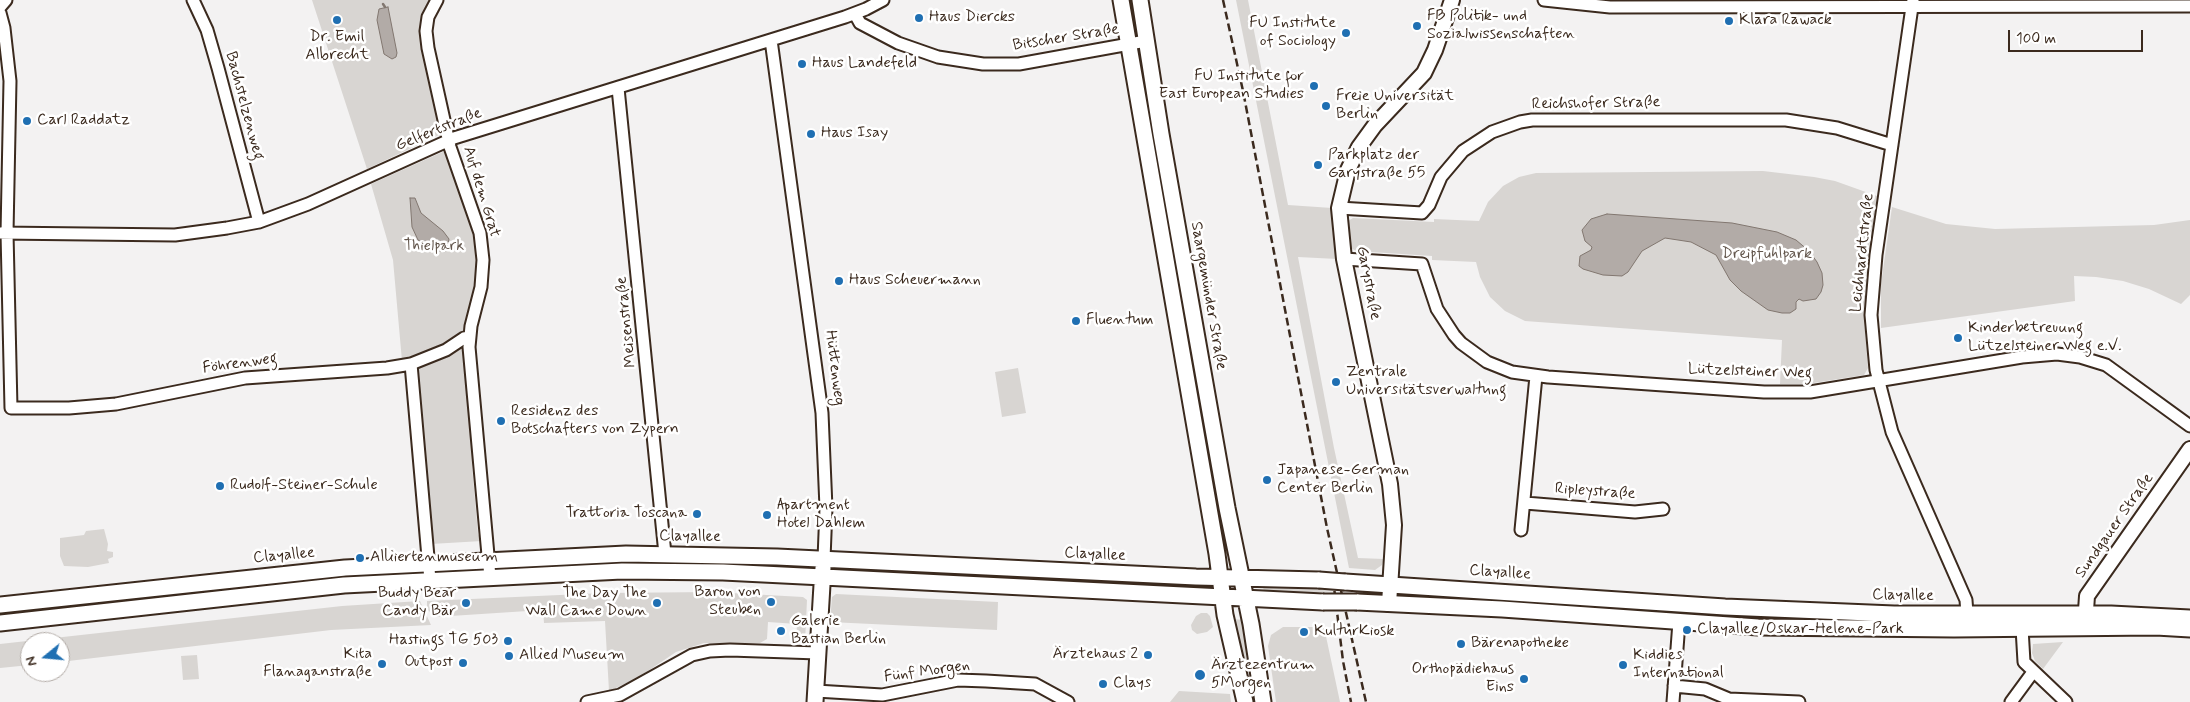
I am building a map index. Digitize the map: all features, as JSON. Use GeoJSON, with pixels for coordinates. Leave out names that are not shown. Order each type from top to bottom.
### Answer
{"type":"FeatureCollection","features":[{"type":"Feature","properties":{"kind":"main road"},"geometry":{"type":"LineString","coordinates":[[1121,0],[1222,597],[1246,702]]}},
{"type":"Feature","properties":{"kind":"main road","name":"Saargemünder Straße"},"geometry":{"type":"LineString","coordinates":[[1140,0],[1263,702]]}},
{"type":"Feature","properties":{"kind":"main road","name":"Clayallee"},"geometry":{"type":"LineString","coordinates":[[0,605],[242,577],[429,562],[665,554],[1319,580],[1725,607],[1894,614],[1966,614],[2190,629]]}},
{"type":"Feature","properties":{"kind":"main road","name":"Hüttenweg"},"geometry":{"type":"LineString","coordinates":[[816,697],[824,559]]}},
{"type":"Feature","properties":{"kind":"main road","name":"Clayallee"},"geometry":{"type":"LineString","coordinates":[[0,623],[292,590],[430,580],[661,570],[1323,602],[1357,602],[1758,627],[2022,628],[2085,621],[2190,618]]}},
{"type":"Feature","properties":{"kind":"street"},"geometry":{"type":"LineString","coordinates":[[0,7],[6,0]]}},
{"type":"Feature","properties":{"kind":"street","name":"Bachstelzenweg"},"geometry":{"type":"LineString","coordinates":[[193,0],[207,30],[258,222]]}},
{"type":"Feature","properties":{"kind":"street","name":"Auf dem Grat"},"geometry":{"type":"LineString","coordinates":[[437,0],[428,17],[426,32],[428,48],[449,140],[480,233],[483,260],[481,287],[469,337],[490,577]]}},
{"type":"Feature","properties":{"kind":"street","name":"Gelfertstraße"},"geometry":{"type":"LineString","coordinates":[[3,233],[176,235],[258,222],[308,204],[449,140],[855,14],[882,0]]}},
{"type":"Feature","properties":{"kind":"street","name":"Garystraße"},"geometry":{"type":"LineString","coordinates":[[1389,604],[1394,525],[1390,484],[1344,259],[1339,208],[1344,181],[1359,147],[1375,125],[1424,72],[1435,50],[1452,0]]}},
{"type":"Feature","properties":{"kind":"street"},"geometry":{"type":"LineString","coordinates":[[1544,0],[1610,7],[1913,3],[2190,6]]}},
{"type":"Feature","properties":{"kind":"street","name":"Leichhardtstraße"},"geometry":{"type":"LineString","coordinates":[[1913,3],[1876,255],[1871,315],[1879,382],[1885,410],[1899,451],[1966,600],[1966,614]]}},
{"type":"Feature","properties":{"kind":"street"},"geometry":{"type":"LineString","coordinates":[[0,14],[4,28],[10,81],[3,233]]}},
{"type":"Feature","properties":{"kind":"street","name":"Bitscher Straße"},"geometry":{"type":"LineString","coordinates":[[855,14],[864,26],[898,43],[938,56],[983,64],[1019,64],[1146,41]]}},
{"type":"Feature","properties":{"kind":"street","name":"Hüttenweg"},"geometry":{"type":"LineString","coordinates":[[771,40],[822,413],[826,508],[824,559]]}},
{"type":"Feature","properties":{"kind":"street","name":"Meisenstraße"},"geometry":{"type":"LineString","coordinates":[[618,88],[665,554]]}},
{"type":"Feature","properties":{"kind":"street","name":"Reichshofer Straße"},"geometry":{"type":"LineString","coordinates":[[1339,208],[1422,212],[1429,204],[1441,177],[1468,148],[1497,129],[1532,120],[1786,120],[1837,128],[1892,144]]}},
{"type":"Feature","properties":{"kind":"street","name":"Föhrenweg"},"geometry":{"type":"LineString","coordinates":[[3,233],[11,408],[69,408],[116,404],[244,378],[290,373],[366,370],[411,364],[446,350],[464,338],[469,337]]}},
{"type":"Feature","properties":{"kind":"street","name":"Lützelsteiner Weg"},"geometry":{"type":"LineString","coordinates":[[1344,259],[1422,264],[1437,309],[1461,343],[1487,362],[1512,372],[1536,376],[1777,392],[1810,392],[2022,357],[2057,354],[2080,357],[2106,365],[2190,426]]}},
{"type":"Feature","properties":{"kind":"street"},"geometry":{"type":"LineString","coordinates":[[411,364],[430,580]]}},
{"type":"Feature","properties":{"kind":"street"},"geometry":{"type":"LineString","coordinates":[[1521,530],[1536,376]]}},
{"type":"Feature","properties":{"kind":"street","name":"Sundgauer Straße"},"geometry":{"type":"LineString","coordinates":[[2085,621],[2087,596],[2190,449]]}},
{"type":"Feature","properties":{"kind":"street","name":"Ripleystraße"},"geometry":{"type":"LineString","coordinates":[[1524,503],[1635,512],[1663,509]]}},
{"type":"Feature","properties":{"kind":"street"},"geometry":{"type":"LineString","coordinates":[[1673,702],[1679,622]]}},
{"type":"Feature","properties":{"kind":"street"},"geometry":{"type":"LineString","coordinates":[[2022,628],[2023,658],[2033,672],[2066,702]]}},
{"type":"Feature","properties":{"kind":"street"},"geometry":{"type":"LineString","coordinates":[[587,702],[620,695],[692,655],[710,651],[818,653]]}},
{"type":"Feature","properties":{"kind":"street"},"geometry":{"type":"LineString","coordinates":[[2011,702],[2033,672]]}},
{"type":"Feature","properties":{"kind":"street","name":"Fünf Morgen"},"geometry":{"type":"LineString","coordinates":[[816,697],[882,695],[958,680],[1035,684],[1068,702]]}},
{"type":"Feature","properties":{"kind":"street"},"geometry":{"type":"LineString","coordinates":[[1674,686],[1705,689],[1729,700],[1799,702]]}},
{"type":"Feature","properties":{"kind":"green space"},"geometry":{"type":"Polygon","coordinates":[[[312,0],[431,0],[423,19],[421,40],[443,133],[367,169],[312,0]]]}},
{"type":"Feature","properties":{"kind":"green space"},"geometry":{"type":"Polygon","coordinates":[[[1236,0],[1248,0],[1288,205],[1332,208],[1332,229],[1337,259],[1298,257],[1334,448],[1358,558],[1384,559],[1382,565],[1375,570],[1349,568],[1236,0]]]}},
{"type":"Feature","properties":{"kind":"green space","name":"Thielpark"},"geometry":{"type":"Polygon","coordinates":[[[447,150],[473,230],[479,263],[478,279],[466,325],[458,337],[432,352],[402,361],[393,260],[371,184],[447,150]]]}},
{"type":"Feature","properties":{"kind":"green space"},"geometry":{"type":"Polygon","coordinates":[[[1158,156],[1182,298],[1179,297],[1155,157],[1158,156]]]}},
{"type":"Feature","properties":{"kind":"green space","name":"Dreipfuhlpark"},"geometry":{"type":"Polygon","coordinates":[[[1763,171],[1835,181],[1877,196],[1866,277],[1864,319],[1868,368],[1864,375],[1807,384],[1780,384],[1782,340],[1525,321],[1505,311],[1490,297],[1480,277],[1476,262],[1432,260],[1432,256],[1356,251],[1351,248],[1348,221],[1353,218],[1434,222],[1434,219],[1479,221],[1488,202],[1503,186],[1519,177],[1536,173],[1763,171]]]}},
{"type":"Feature","properties":{"kind":"green space"},"geometry":{"type":"Polygon","coordinates":[[[1892,207],[1946,224],[1995,229],[2154,225],[2190,220],[2190,295],[2181,304],[2149,289],[2123,281],[2074,276],[2075,301],[1881,328],[1881,284],[1892,207]]]}},
{"type":"Feature","properties":{"kind":"green space"},"geometry":{"type":"Polygon","coordinates":[[[1185,313],[1220,502],[1218,504],[1215,504],[1183,314],[1185,313]]]}},
{"type":"Feature","properties":{"kind":"green space"},"geometry":{"type":"Polygon","coordinates":[[[464,344],[478,534],[482,541],[431,544],[416,366],[464,344]]]}},
{"type":"Feature","properties":{"kind":"green space"},"geometry":{"type":"Polygon","coordinates":[[[1018,368],[1026,413],[1002,417],[995,372],[1018,368]]]}},
{"type":"Feature","properties":{"kind":"green space"},"geometry":{"type":"Polygon","coordinates":[[[104,529],[108,544],[107,551],[113,552],[113,557],[108,559],[109,563],[88,567],[64,566],[60,556],[60,538],[84,535],[86,531],[104,529]]]}},
{"type":"Feature","properties":{"kind":"green space"},"geometry":{"type":"Polygon","coordinates":[[[581,559],[803,563],[802,572],[507,572],[506,563],[581,559]]]}},
{"type":"Feature","properties":{"kind":"green space"},"geometry":{"type":"Polygon","coordinates":[[[410,568],[410,577],[43,614],[42,605],[410,568]]]}},
{"type":"Feature","properties":{"kind":"green space"},"geometry":{"type":"Polygon","coordinates":[[[901,568],[978,571],[978,579],[841,573],[841,569],[885,571],[901,568]]]}},
{"type":"Feature","properties":{"kind":"green space"},"geometry":{"type":"Polygon","coordinates":[[[1124,579],[1200,582],[1201,590],[1124,586],[1124,579]]]}},
{"type":"Feature","properties":{"kind":"green space"},"geometry":{"type":"Polygon","coordinates":[[[1263,586],[1337,588],[1337,591],[1294,594],[1264,593],[1263,586]]]}},
{"type":"Feature","properties":{"kind":"green space"},"geometry":{"type":"Polygon","coordinates":[[[1401,591],[1671,610],[1671,614],[1401,597],[1401,591]]]}},
{"type":"Feature","properties":{"kind":"green space"},"geometry":{"type":"Polygon","coordinates":[[[713,592],[803,597],[807,600],[805,642],[796,645],[797,624],[768,622],[767,639],[760,643],[704,643],[676,652],[636,679],[609,691],[605,621],[544,623],[543,610],[435,617],[427,609],[427,601],[604,593],[713,592]]]}},
{"type":"Feature","properties":{"kind":"green space"},"geometry":{"type":"Polygon","coordinates":[[[836,594],[998,602],[997,630],[830,622],[832,597],[836,594]]]}},
{"type":"Feature","properties":{"kind":"green space"},"geometry":{"type":"Polygon","coordinates":[[[420,601],[431,625],[331,630],[70,661],[70,636],[342,606],[420,601]]]}},
{"type":"Feature","properties":{"kind":"green space"},"geometry":{"type":"Polygon","coordinates":[[[1201,613],[1207,613],[1210,616],[1213,627],[1207,632],[1197,634],[1192,630],[1191,625],[1196,616],[1201,613]]]}},
{"type":"Feature","properties":{"kind":"green space"},"geometry":{"type":"Polygon","coordinates":[[[1231,619],[1245,620],[1259,702],[1252,702],[1231,619]]]}},
{"type":"Feature","properties":{"kind":"green space"},"geometry":{"type":"Polygon","coordinates":[[[1283,627],[1324,627],[1340,702],[1276,702],[1268,646],[1271,635],[1283,627]]]}},
{"type":"Feature","properties":{"kind":"green space"},"geometry":{"type":"Polygon","coordinates":[[[20,642],[20,666],[0,668],[0,644],[20,642]]]}},
{"type":"Feature","properties":{"kind":"green space"},"geometry":{"type":"Polygon","coordinates":[[[2063,642],[2043,669],[2035,661],[2032,653],[2033,644],[2063,642]]]}},
{"type":"Feature","properties":{"kind":"green space"},"geometry":{"type":"Polygon","coordinates":[[[197,655],[199,679],[183,680],[181,656],[197,655]]]}},
{"type":"Feature","properties":{"kind":"green space"},"geometry":{"type":"Polygon","coordinates":[[[1179,691],[1230,694],[1231,702],[1170,702],[1179,691]]]}},
{"type":"Feature","properties":{"kind":"shaded area"},"geometry":{"type":"Polygon","coordinates":[[[388,7],[397,53],[396,57],[392,59],[384,54],[377,20],[379,9],[388,7]]]}},
{"type":"Feature","properties":{"kind":"shaded area"},"geometry":{"type":"Polygon","coordinates":[[[410,198],[415,198],[421,213],[443,231],[449,239],[447,250],[444,252],[438,251],[418,240],[412,227],[410,198]]]}},
{"type":"Feature","properties":{"kind":"shaded area"},"geometry":{"type":"Polygon","coordinates":[[[1607,214],[1732,223],[1777,232],[1796,240],[1809,251],[1822,273],[1823,285],[1821,292],[1816,299],[1803,301],[1799,299],[1796,302],[1796,309],[1790,313],[1768,310],[1741,291],[1730,280],[1716,255],[1691,242],[1665,238],[1642,251],[1628,272],[1622,276],[1603,275],[1583,269],[1579,266],[1580,256],[1591,250],[1592,247],[1585,241],[1582,230],[1591,219],[1607,214]]]}},
{"type":"Feature","properties":{"kind":"railway"},"geometry":{"type":"LineString","coordinates":[[1223,0],[1243,91],[1327,528],[1366,702]]}},
{"type":"Feature","properties":{"kind":"railway"},"geometry":{"type":"LineString","coordinates":[[1333,579],[1343,661],[1351,702]]}},
{"type":"Feature","properties":{"kind":"place","name":"Haus Diercks"},"geometry":{"type":"Point","coordinates":[919,18]}},
{"type":"Feature","properties":{"kind":"place","name":"Dr. Emil Albrecht"},"geometry":{"type":"Point","coordinates":[337,20]}},
{"type":"Feature","properties":{"kind":"place","name":"Klara Rawack"},"geometry":{"type":"Point","coordinates":[1729,21]}},
{"type":"Feature","properties":{"kind":"place","name":"FB Politik- und Sozialwissenschaften"},"geometry":{"type":"Point","coordinates":[1417,26]}},
{"type":"Feature","properties":{"kind":"place","name":"FU Institute of Sociology"},"geometry":{"type":"Point","coordinates":[1346,33]}},
{"type":"Feature","properties":{"kind":"place","name":"Haus Landefeld"},"geometry":{"type":"Point","coordinates":[802,64]}},
{"type":"Feature","properties":{"kind":"place","name":"FU Institute for East European Studies"},"geometry":{"type":"Point","coordinates":[1314,86]}},
{"type":"Feature","properties":{"kind":"place","name":"Freie Universität Berlin"},"geometry":{"type":"Point","coordinates":[1326,106]}},
{"type":"Feature","properties":{"kind":"place","name":"Carl Raddatz"},"geometry":{"type":"Point","coordinates":[27,121]}},
{"type":"Feature","properties":{"kind":"place","name":"Haus Isay"},"geometry":{"type":"Point","coordinates":[811,134]}},
{"type":"Feature","properties":{"kind":"place","name":"Parkplatz der Garystraße 55"},"geometry":{"type":"Point","coordinates":[1318,165]}},
{"type":"Feature","properties":{"kind":"place","name":"Haus Scheuermann"},"geometry":{"type":"Point","coordinates":[839,281]}},
{"type":"Feature","properties":{"kind":"place","name":"Fluentum"},"geometry":{"type":"Point","coordinates":[1076,321]}},
{"type":"Feature","properties":{"kind":"place","name":"Kinderbetreuung Lützelsteiner Weg e.V."},"geometry":{"type":"Point","coordinates":[1958,338]}},
{"type":"Feature","properties":{"kind":"place","name":"Zentrale Universitätsverwaltung"},"geometry":{"type":"Point","coordinates":[1336,382]}},
{"type":"Feature","properties":{"kind":"place","name":"Residenz des Botschafters von Zypern"},"geometry":{"type":"Point","coordinates":[501,421]}},
{"type":"Feature","properties":{"kind":"place","name":"Japanese-German Center Berlin"},"geometry":{"type":"Point","coordinates":[1267,480]}},
{"type":"Feature","properties":{"kind":"place","name":"Rudolf-Steiner-Schule"},"geometry":{"type":"Point","coordinates":[220,486]}},
{"type":"Feature","properties":{"kind":"place","name":"Trattoria Toscana"},"geometry":{"type":"Point","coordinates":[697,514]}},
{"type":"Feature","properties":{"kind":"place","name":"Apartment Hotel Dahlem"},"geometry":{"type":"Point","coordinates":[767,515]}},
{"type":"Feature","properties":{"kind":"place","name":"Alliiertenmuseum"},"geometry":{"type":"Point","coordinates":[360,558]}},
{"type":"Feature","properties":{"kind":"place","name":"Baron von Steuben"},"geometry":{"type":"Point","coordinates":[771,602]}},
{"type":"Feature","properties":{"kind":"place","name":"Buddy Bear Candy Bär"},"geometry":{"type":"Point","coordinates":[466,603]}},
{"type":"Feature","properties":{"kind":"place","name":"The Day The Wall Came Down"},"geometry":{"type":"Point","coordinates":[657,603]}},
{"type":"Feature","properties":{"kind":"place","name":"Clayallee/Oskar-Helene-Park"},"geometry":{"type":"Point","coordinates":[1687,630]}},
{"type":"Feature","properties":{"kind":"place","name":"Galerie Bastian Berlin"},"geometry":{"type":"Point","coordinates":[781,631]}},
{"type":"Feature","properties":{"kind":"place","name":"KulturKiosk"},"geometry":{"type":"Point","coordinates":[1304,632]}},
{"type":"Feature","properties":{"kind":"place","name":"Hastings TG 503"},"geometry":{"type":"Point","coordinates":[508,641]}},
{"type":"Feature","properties":{"kind":"place","name":"Bärenapotheke"},"geometry":{"type":"Point","coordinates":[1461,644]}},
{"type":"Feature","properties":{"kind":"place","name":"Ärztehaus 2"},"geometry":{"type":"Point","coordinates":[1148,655]}},
{"type":"Feature","properties":{"kind":"place","name":"Allied Museum"},"geometry":{"type":"Point","coordinates":[509,656]}},
{"type":"Feature","properties":{"kind":"place","name":"Outpost"},"geometry":{"type":"Point","coordinates":[463,663]}},
{"type":"Feature","properties":{"kind":"place","name":"Kita Flanaganstraße"},"geometry":{"type":"Point","coordinates":[382,664]}},
{"type":"Feature","properties":{"kind":"place","name":"Kiddies International"},"geometry":{"type":"Point","coordinates":[1623,665]}},
{"type":"Feature","properties":{"kind":"place","name":"Ärztezentrum 5Morgen"},"geometry":{"type":"Point","coordinates":[1200,675]}},
{"type":"Feature","properties":{"kind":"place","name":"Orthopädiehaus Eins"},"geometry":{"type":"Point","coordinates":[1524,679]}},
{"type":"Feature","properties":{"kind":"place","name":"Clays"},"geometry":{"type":"Point","coordinates":[1103,684]}}]}
